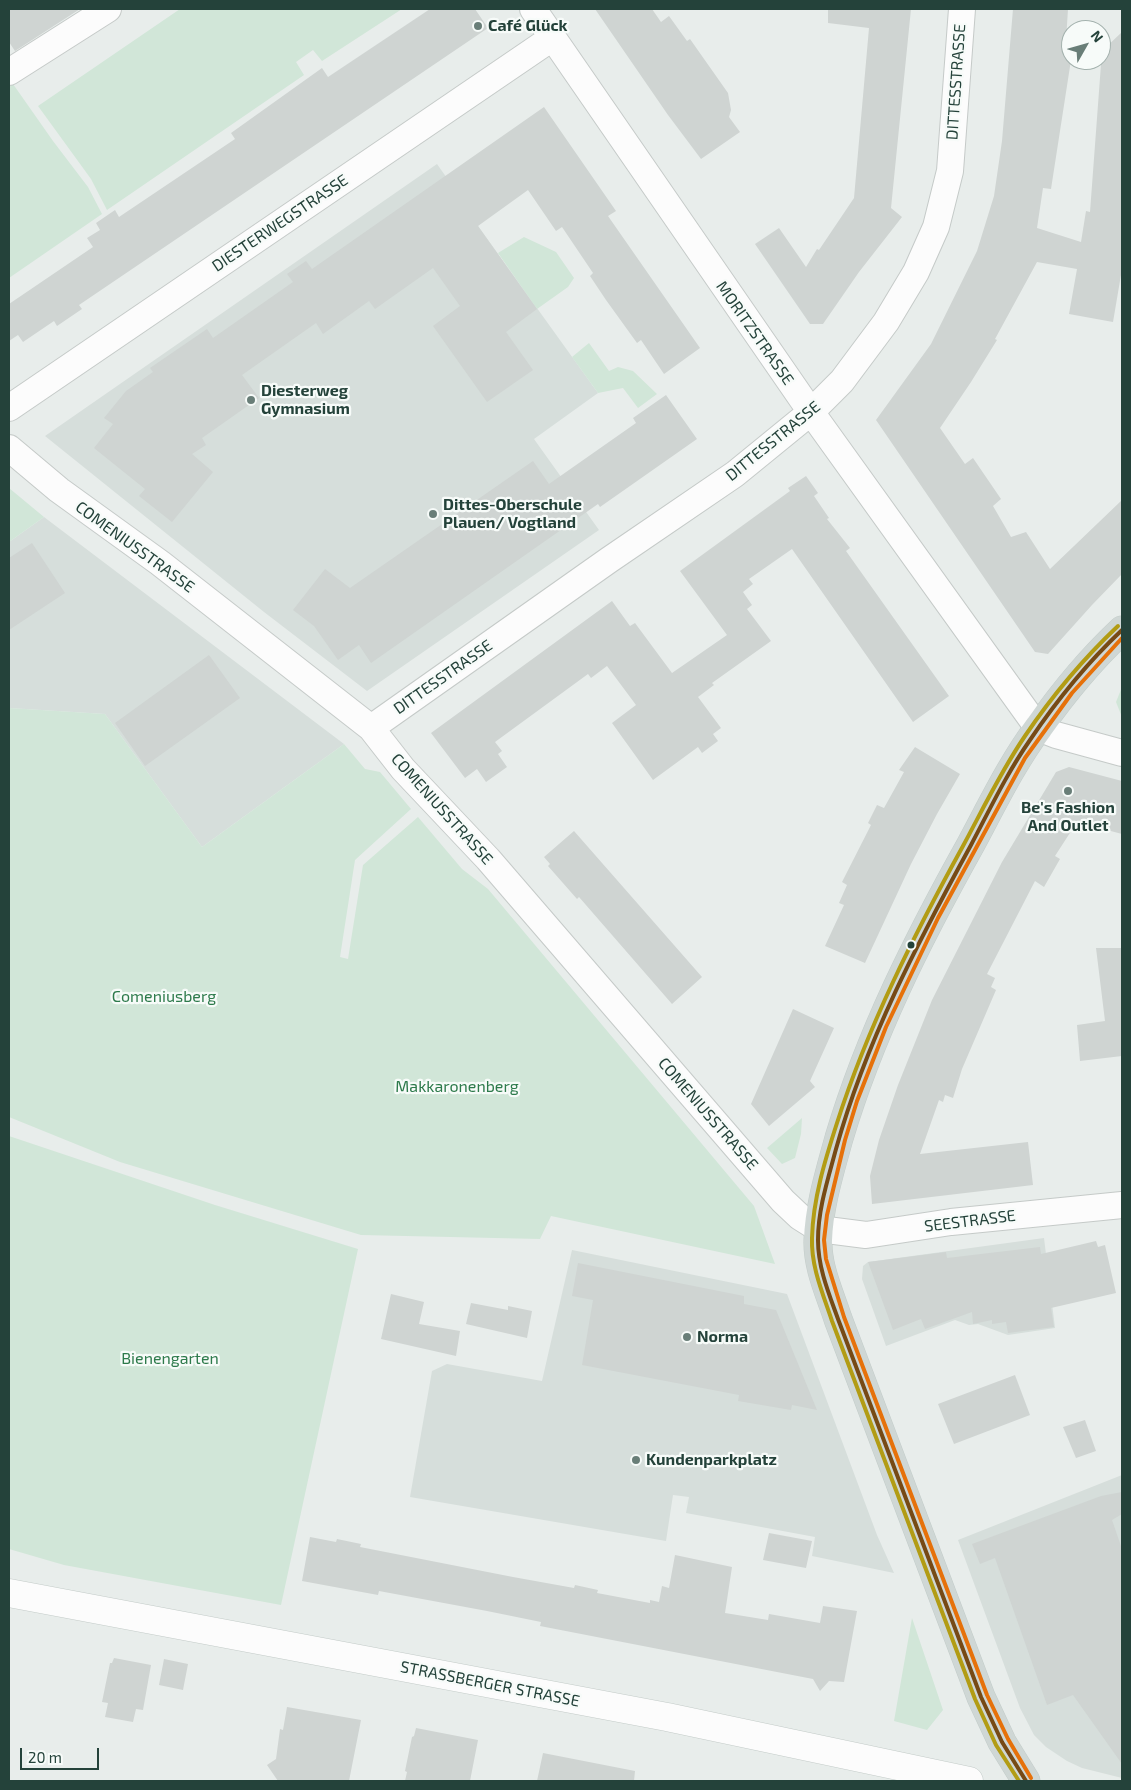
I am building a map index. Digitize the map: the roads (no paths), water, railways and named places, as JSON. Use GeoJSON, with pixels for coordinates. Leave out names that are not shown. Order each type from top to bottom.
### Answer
{"type":"FeatureCollection","features":[{"type":"Feature","properties":{"kind":"main road"},"geometry":{"type":"LineString","coordinates":[[1023,1781],[981,1697],[838,1319],[821,1266],[818,1240],[824,1196],[852,1095],[896,986],[939,901],[1012,770],[1038,728],[1072,684],[1122,630]]}},
{"type":"Feature","properties":{"kind":"main road","name":"STRASSBERGER STRASSE"},"geometry":{"type":"LineString","coordinates":[[9,1593],[668,1718],[969,1781]]}},
{"type":"Feature","properties":{"kind":"street"},"geometry":{"type":"LineString","coordinates":[[9,72],[108,9]]}},
{"type":"Feature","properties":{"kind":"street","name":"MORITZSTRASSE"},"geometry":{"type":"LineString","coordinates":[[533,9],[810,412],[1038,728]]}},
{"type":"Feature","properties":{"kind":"street","name":"DITTESSTRASSE"},"geometry":{"type":"LineString","coordinates":[[371,728],[609,560],[735,474],[810,412],[842,381],[886,322],[916,272],[936,227],[950,171],[962,9]]}},
{"type":"Feature","properties":{"kind":"street","name":"DIESTERWEGSTRASSE"},"geometry":{"type":"LineString","coordinates":[[9,408],[552,38]]}},
{"type":"Feature","properties":{"kind":"street","name":"COMENIUSSTRASSE"},"geometry":{"type":"LineString","coordinates":[[9,448],[59,490],[160,563],[371,728],[403,769],[488,859],[783,1201],[800,1217],[819,1229]]}},
{"type":"Feature","properties":{"kind":"street"},"geometry":{"type":"LineString","coordinates":[[1038,728],[1056,735],[1122,753]]}},
{"type":"Feature","properties":{"kind":"street","name":"SEESTRASSE"},"geometry":{"type":"LineString","coordinates":[[819,1229],[866,1235],[951,1222],[1122,1205]]}},
{"type":"Feature","properties":{"kind":"place","name":"Café Glück"},"geometry":{"type":"Point","coordinates":[478,26]}},
{"type":"Feature","properties":{"kind":"place","name":"Diesterweg Gymnasium"},"geometry":{"type":"Point","coordinates":[251,400]}},
{"type":"Feature","properties":{"kind":"place","name":"Dittes-Oberschule Plauen/ Vogtland"},"geometry":{"type":"Point","coordinates":[433,514]}},
{"type":"Feature","properties":{"kind":"place","name":"Be's Fashion And Outlet"},"geometry":{"type":"Point","coordinates":[1068,791]}},
{"type":"Feature","properties":{"kind":"place","name":"Norma"},"geometry":{"type":"Point","coordinates":[687,1337]}},
{"type":"Feature","properties":{"kind":"place","name":"Kundenparkplatz"},"geometry":{"type":"Point","coordinates":[636,1460]}},
{"type":"Feature","properties":{"kind":"park label","name":"Comeniusberg"},"geometry":{"type":"Point","coordinates":[164,997]}},
{"type":"Feature","properties":{"kind":"park label","name":"Makkaronenberg"},"geometry":{"type":"Point","coordinates":[457,1087]}},
{"type":"Feature","properties":{"kind":"park label","name":"Bienengarten"},"geometry":{"type":"Point","coordinates":[170,1359]}}]}
